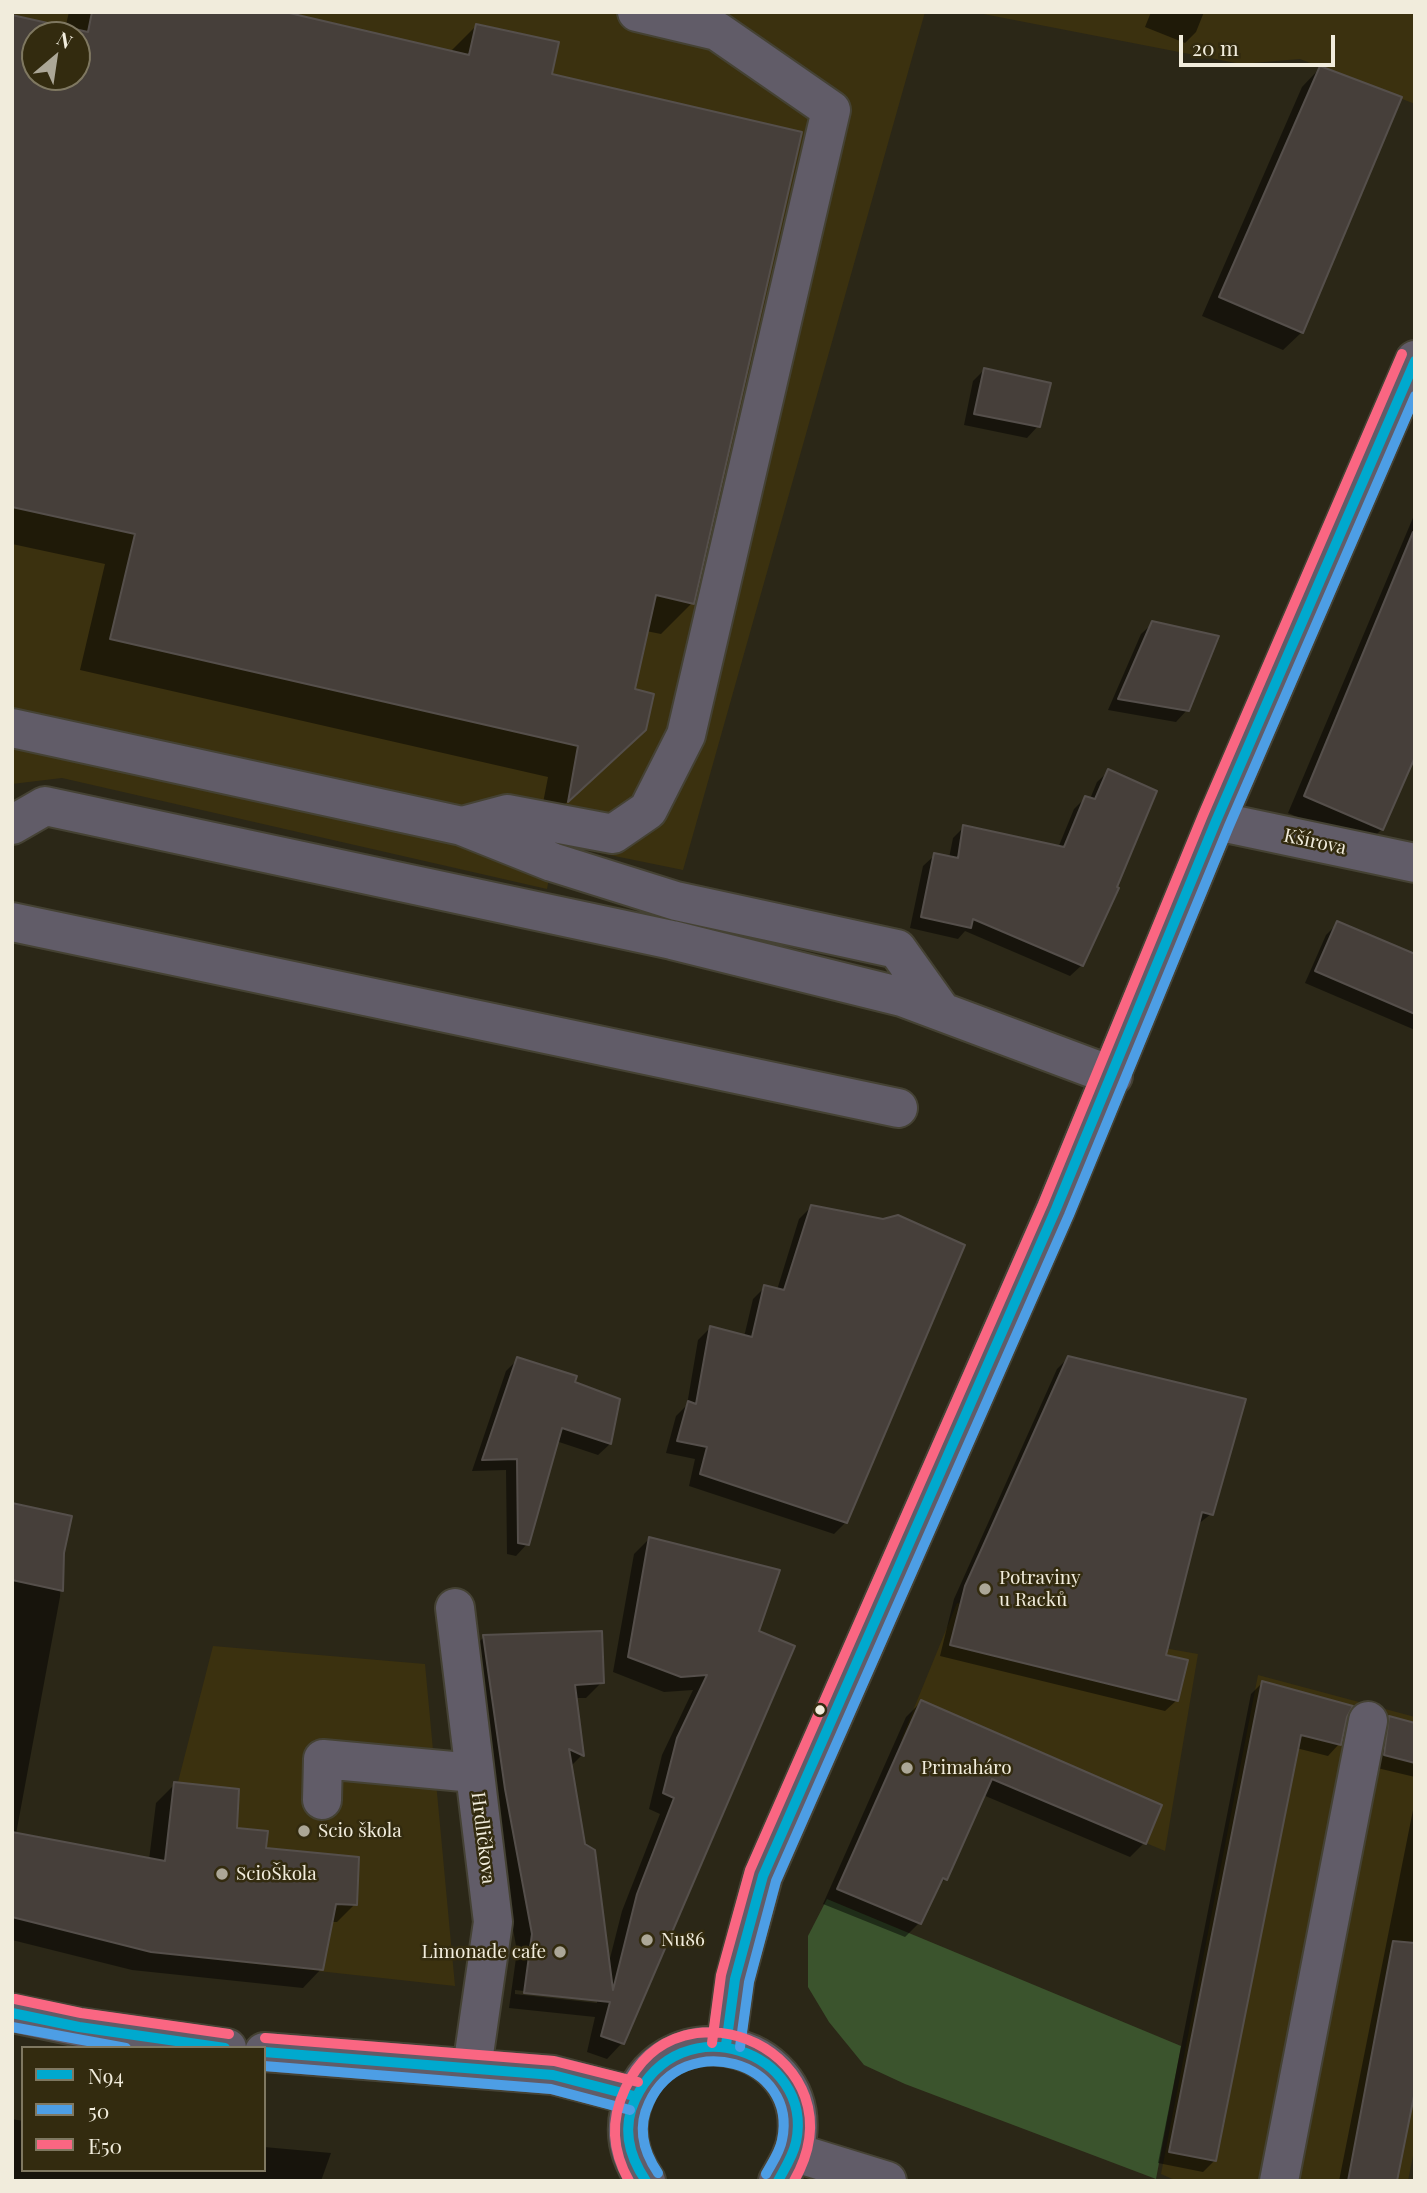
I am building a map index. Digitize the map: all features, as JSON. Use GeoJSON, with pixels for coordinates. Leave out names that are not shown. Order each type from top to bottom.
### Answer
{"type":"FeatureCollection","features":[{"type":"Feature","properties":{"kind":"street"},"geometry":{"type":"LineString","coordinates":[[462,826],[507,814],[613,834],[648,810],[686,735],[831,110],[717,31],[637,12]]}},
{"type":"Feature","properties":{"kind":"street"},"geometry":{"type":"LineString","coordinates":[[726,2045],[735,1979],[763,1876],[1113,1076],[1216,821],[1415,360]]}},
{"type":"Feature","properties":{"kind":"street"},"geometry":{"type":"LineString","coordinates":[[12,728],[462,826],[552,862],[676,901],[897,949],[942,1012]]}},
{"type":"Feature","properties":{"kind":"street"},"geometry":{"type":"LineString","coordinates":[[12,825],[46,806],[672,940],[902,998],[1113,1076]]}},
{"type":"Feature","properties":{"kind":"street","name":"Kšírova"},"geometry":{"type":"LineString","coordinates":[[1216,821],[1415,863]]}},
{"type":"Feature","properties":{"kind":"street"},"geometry":{"type":"LineString","coordinates":[[12,922],[898,1108]]}},
{"type":"Feature","properties":{"kind":"street","name":"Hrdličkova"},"geometry":{"type":"LineString","coordinates":[[455,1608],[493,1922],[472,2068]]}},
{"type":"Feature","properties":{"kind":"street"},"geometry":{"type":"LineString","coordinates":[[1279,2181],[1368,1721]]}},
{"type":"Feature","properties":{"kind":"street"},"geometry":{"type":"LineString","coordinates":[[322,1800],[323,1759],[474,1773]]}},
{"type":"Feature","properties":{"kind":"street"},"geometry":{"type":"LineString","coordinates":[[12,2013],[79,2027],[213,2046]]}},
{"type":"Feature","properties":{"kind":"street"},"geometry":{"type":"LineString","coordinates":[[646,2181],[629,2147],[628,2123],[634,2096],[643,2079],[659,2062],[680,2050],[702,2044],[726,2045],[750,2053],[771,2067],[786,2087],[795,2111],[797,2136],[786,2166],[887,2181]]}},
{"type":"Feature","properties":{"kind":"street"},"geometry":{"type":"LineString","coordinates":[[266,2052],[553,2075],[634,2096]]}},
{"type":"Feature","properties":{"kind":"shaded area"},"geometry":{"type":"Polygon","coordinates":[[[12,12],[925,12],[683,870],[556,844],[547,889],[62,778],[12,784],[12,12]]]}},
{"type":"Feature","properties":{"kind":"shaded area"},"geometry":{"type":"Polygon","coordinates":[[[973,12],[1415,12],[1415,104],[1300,59],[1241,64],[973,12]]]}},
{"type":"Feature","properties":{"kind":"shaded area"},"geometry":{"type":"Polygon","coordinates":[[[957,1603],[1073,1632],[1198,1654],[1165,1851],[901,1740],[957,1603]]]}},
{"type":"Feature","properties":{"kind":"shaded area","name":"Scio škola"},"geometry":{"type":"Polygon","coordinates":[[[213,1646],[425,1664],[455,1986],[145,1952],[153,1879],[163,1880],[174,1782],[178,1782],[213,1646]]]}},
{"type":"Feature","properties":{"kind":"shaded area"},"geometry":{"type":"Polygon","coordinates":[[[1258,1675],[1415,1717],[1415,2146],[1408,2181],[1177,2181],[1161,2174],[1258,1675]]]}},
{"type":"Feature","properties":{"kind":"green space"},"geometry":{"type":"Polygon","coordinates":[[[827,1899],[1181,2046],[1156,2179],[905,2084],[864,2065],[829,2022],[808,1987],[808,1936],[827,1899]]]}},
{"type":"Feature","properties":{"kind":"building"},"geometry":{"type":"Polygon","coordinates":[[[92,12],[285,12],[469,55],[476,24],[559,42],[552,74],[802,132],[694,604],[656,595],[635,689],[654,694],[646,730],[568,802],[578,746],[110,639],[135,534],[12,507],[12,15],[39,21],[21,21],[21,91],[91,91],[92,12]]]}},
{"type":"Feature","properties":{"kind":"building"},"geometry":{"type":"Polygon","coordinates":[[[1320,66],[1402,97],[1303,333],[1219,297],[1320,66]]]}},
{"type":"Feature","properties":{"kind":"building"},"geometry":{"type":"Polygon","coordinates":[[[984,368],[1051,383],[1040,427],[974,414],[984,368]]]}},
{"type":"Feature","properties":{"kind":"building"},"geometry":{"type":"Polygon","coordinates":[[[1413,532],[1415,757],[1383,830],[1304,796],[1413,532]]]}},
{"type":"Feature","properties":{"kind":"building"},"geometry":{"type":"Polygon","coordinates":[[[1152,621],[1219,636],[1189,711],[1118,699],[1152,621]]]}},
{"type":"Feature","properties":{"kind":"building"},"geometry":{"type":"Polygon","coordinates":[[[1108,769],[1157,791],[1117,887],[1119,888],[1083,966],[973,919],[971,928],[921,917],[934,853],[958,858],[963,825],[1064,847],[1085,796],[1095,799],[1108,769]]]}},
{"type":"Feature","properties":{"kind":"building"},"geometry":{"type":"Polygon","coordinates":[[[1337,921],[1415,954],[1415,1014],[1315,971],[1337,921]]]}},
{"type":"Feature","properties":{"kind":"building"},"geometry":{"type":"Polygon","coordinates":[[[811,1205],[883,1219],[898,1215],[965,1245],[847,1523],[700,1474],[707,1447],[677,1441],[688,1401],[696,1404],[710,1326],[752,1337],[764,1285],[784,1290],[811,1205]]]}},
{"type":"Feature","properties":{"kind":"building"},"geometry":{"type":"Polygon","coordinates":[[[1068,1356],[1246,1399],[1213,1515],[1202,1512],[1166,1655],[1188,1660],[1178,1701],[950,1645],[965,1586],[1068,1356]]]}},
{"type":"Feature","properties":{"kind":"building"},"geometry":{"type":"Polygon","coordinates":[[[517,1357],[577,1376],[575,1382],[620,1399],[611,1444],[562,1428],[529,1545],[518,1543],[517,1459],[482,1460],[517,1357]]]}},
{"type":"Feature","properties":{"kind":"building"},"geometry":{"type":"Polygon","coordinates":[[[12,1503],[72,1516],[64,1553],[63,1591],[12,1580],[12,1503]]]}},
{"type":"Feature","properties":{"kind":"building"},"geometry":{"type":"Polygon","coordinates":[[[649,1537],[780,1570],[759,1631],[795,1646],[624,2044],[601,2036],[610,2002],[524,1993],[532,1934],[505,1789],[483,1635],[602,1631],[604,1683],[575,1685],[584,1756],[569,1749],[585,1844],[595,1850],[613,1990],[637,1894],[674,1798],[663,1793],[677,1738],[707,1675],[681,1677],[628,1657],[649,1537]]]}},
{"type":"Feature","properties":{"kind":"building"},"geometry":{"type":"Polygon","coordinates":[[[1262,1681],[1353,1706],[1347,1717],[1341,1745],[1301,1735],[1216,2161],[1169,2152],[1262,1681]]]}},
{"type":"Feature","properties":{"kind":"building"},"geometry":{"type":"Polygon","coordinates":[[[921,1700],[1162,1805],[1146,1844],[992,1779],[947,1880],[943,1878],[921,1924],[837,1889],[921,1700]]]}},
{"type":"Feature","properties":{"kind":"building"},"geometry":{"type":"Polygon","coordinates":[[[1389,1716],[1415,1723],[1415,1763],[1384,1755],[1389,1716]]]}},
{"type":"Feature","properties":{"kind":"building","name":"ScioŠkola"},"geometry":{"type":"Polygon","coordinates":[[[174,1782],[239,1789],[237,1828],[268,1831],[266,1848],[359,1857],[357,1905],[336,1904],[323,1970],[151,1952],[12,1917],[12,1832],[165,1861],[174,1782]]]}},
{"type":"Feature","properties":{"kind":"building"},"geometry":{"type":"Polygon","coordinates":[[[1393,1941],[1415,1943],[1415,2091],[1397,2181],[1348,2181],[1393,1941]]]}},
{"type":"Feature","properties":{"kind":"transit line","name":"E50"},"geometry":{"type":"LineString","coordinates":[[712,2043],[721,1975],[750,1870],[1043,1204],[1203,815],[1402,354]]}},
{"type":"Feature","properties":{"kind":"transit line","name":"N94"},"geometry":{"type":"LineString","coordinates":[[726,2045],[735,1979],[763,1876],[1056,1209],[1216,821],[1415,361]]}},
{"type":"Feature","properties":{"kind":"transit line","name":"50"},"geometry":{"type":"LineString","coordinates":[[740,2047],[749,1982],[776,1881],[1069,1215],[1229,826],[1415,396]]}},
{"type":"Feature","properties":{"kind":"transit line","name":"E50"},"geometry":{"type":"LineString","coordinates":[[15,1999],[81,2013],[229,2034]]}},
{"type":"Feature","properties":{"kind":"transit line","name":"N94"},"geometry":{"type":"LineString","coordinates":[[12,2013],[79,2027],[211,2046]]}},
{"type":"Feature","properties":{"kind":"transit line","name":"50"},"geometry":{"type":"LineString","coordinates":[[12,2027],[115,2046]]}},
{"type":"Feature","properties":{"kind":"transit line","name":"E50"},"geometry":{"type":"LineString","coordinates":[[629,2181],[619,2158],[615,2135],[617,2113],[625,2089],[651,2054],[684,2036],[721,2033],[756,2044],[786,2066],[805,2097],[809,2136],[794,2181]]}},
{"type":"Feature","properties":{"kind":"transit line","name":"E50"},"geometry":{"type":"LineString","coordinates":[[265,2038],[554,2061],[638,2082]]}},
{"type":"Feature","properties":{"kind":"transit line","name":"N94"},"geometry":{"type":"LineString","coordinates":[[646,2181],[635,2162],[629,2142],[629,2121],[635,2100],[656,2070],[682,2053],[711,2047],[740,2051],[765,2064],[785,2084],[796,2110],[796,2142],[778,2181]]}},
{"type":"Feature","properties":{"kind":"transit line","name":"N94"},"geometry":{"type":"LineString","coordinates":[[266,2052],[553,2075],[634,2096]]}},
{"type":"Feature","properties":{"kind":"transit line","name":"50"},"geometry":{"type":"LineString","coordinates":[[658,2173],[643,2139],[643,2121],[649,2103],[665,2080],[687,2066],[711,2061],[735,2064],[756,2074],[773,2090],[783,2113],[782,2140],[766,2174]]}},
{"type":"Feature","properties":{"kind":"transit line","name":"50"},"geometry":{"type":"LineString","coordinates":[[266,2066],[551,2089],[630,2110]]}},
{"type":"Feature","properties":{"kind":"place","name":"Potraviny u Racků"},"geometry":{"type":"Point","coordinates":[985,1589]}},
{"type":"Feature","properties":{"kind":"place","name":"Primaháro"},"geometry":{"type":"Point","coordinates":[907,1768]}},
{"type":"Feature","properties":{"kind":"place","name":"Scio škola"},"geometry":{"type":"Point","coordinates":[304,1831]}},
{"type":"Feature","properties":{"kind":"place","name":"ScioŠkola"},"geometry":{"type":"Point","coordinates":[222,1874]}},
{"type":"Feature","properties":{"kind":"place","name":"Nu86"},"geometry":{"type":"Point","coordinates":[647,1940]}},
{"type":"Feature","properties":{"kind":"place","name":"Limonade cafe"},"geometry":{"type":"Point","coordinates":[560,1952]}}]}
